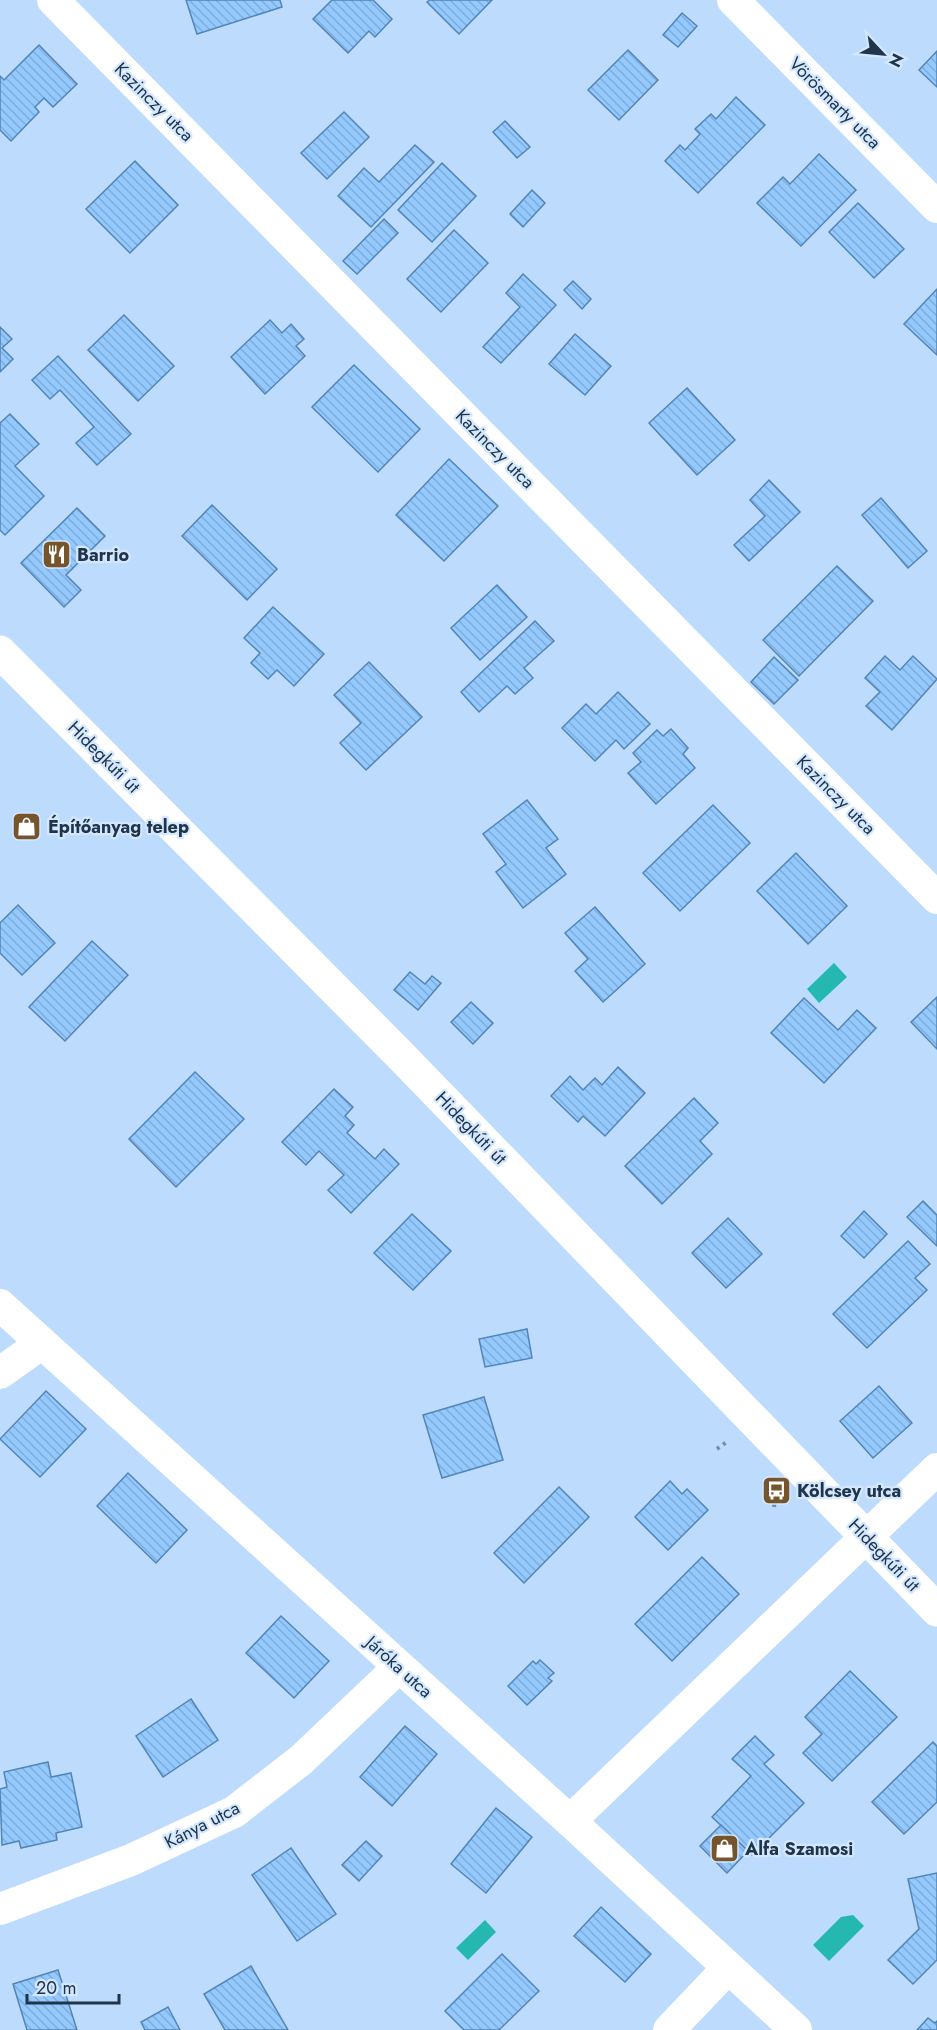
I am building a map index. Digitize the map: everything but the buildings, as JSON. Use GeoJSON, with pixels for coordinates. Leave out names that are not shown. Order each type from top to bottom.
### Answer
{"type":"FeatureCollection","features":[{"type":"Feature","properties":{"kind":"main road","name":"Hidegkúti út"},"geometry":{"type":"LineString","coordinates":[[0,652],[403,1058],[937,1610]]}},
{"type":"Feature","properties":{"kind":"street","name":"Kazinczy utca"},"geometry":{"type":"LineString","coordinates":[[53,0],[937,898]]}},
{"type":"Feature","properties":{"kind":"street","name":"Vörösmarty utca"},"geometry":{"type":"LineString","coordinates":[[733,0],[937,207]]}},
{"type":"Feature","properties":{"kind":"street","name":"Járóka utca"},"geometry":{"type":"LineString","coordinates":[[0,1305],[570,1821],[796,2030]]}},
{"type":"Feature","properties":{"kind":"street"},"geometry":{"type":"LineString","coordinates":[[0,1373],[42,1343]]}},
{"type":"Feature","properties":{"kind":"street"},"geometry":{"type":"LineString","coordinates":[[570,1821],[937,1469]]}},
{"type":"Feature","properties":{"kind":"street","name":"Kánya utca"},"geometry":{"type":"LineString","coordinates":[[0,1909],[131,1860],[234,1812],[301,1760],[399,1667]]}},
{"type":"Feature","properties":{"kind":"street"},"geometry":{"type":"LineString","coordinates":[[669,2030],[728,1968]]}},
{"type":"Feature","properties":{"kind":"path"},"geometry":{"type":"LineString","coordinates":[[717,1449],[727,1440],[734,1449]]}},
{"type":"Feature","properties":{"kind":"path"},"geometry":{"type":"LineString","coordinates":[[774,1507],[776,1491]]}},
{"type":"Feature","properties":{"kind":"shaded area"},"geometry":{"type":"Polygon","coordinates":[[[834,963],[847,977],[819,1003],[807,989],[834,963]]]}},
{"type":"Feature","properties":{"kind":"shaded area"},"geometry":{"type":"Polygon","coordinates":[[[853,1915],[864,1926],[829,1961],[813,1945],[841,1917],[853,1915]]]}},
{"type":"Feature","properties":{"kind":"shaded area"},"geometry":{"type":"Polygon","coordinates":[[[485,1920],[496,1932],[468,1960],[456,1948],[485,1920]]]}},
{"type":"Feature","properties":{"kind":"place","name":"Barrio"},"geometry":{"type":"Point","coordinates":[56,555]}},
{"type":"Feature","properties":{"kind":"place","name":"Építőanyag telep"},"geometry":{"type":"Point","coordinates":[27,827]}},
{"type":"Feature","properties":{"kind":"place","name":"Kölcsey utca"},"geometry":{"type":"Point","coordinates":[776,1491]}},
{"type":"Feature","properties":{"kind":"place","name":"Alfa Szamosi"},"geometry":{"type":"Point","coordinates":[724,1849]}}]}
